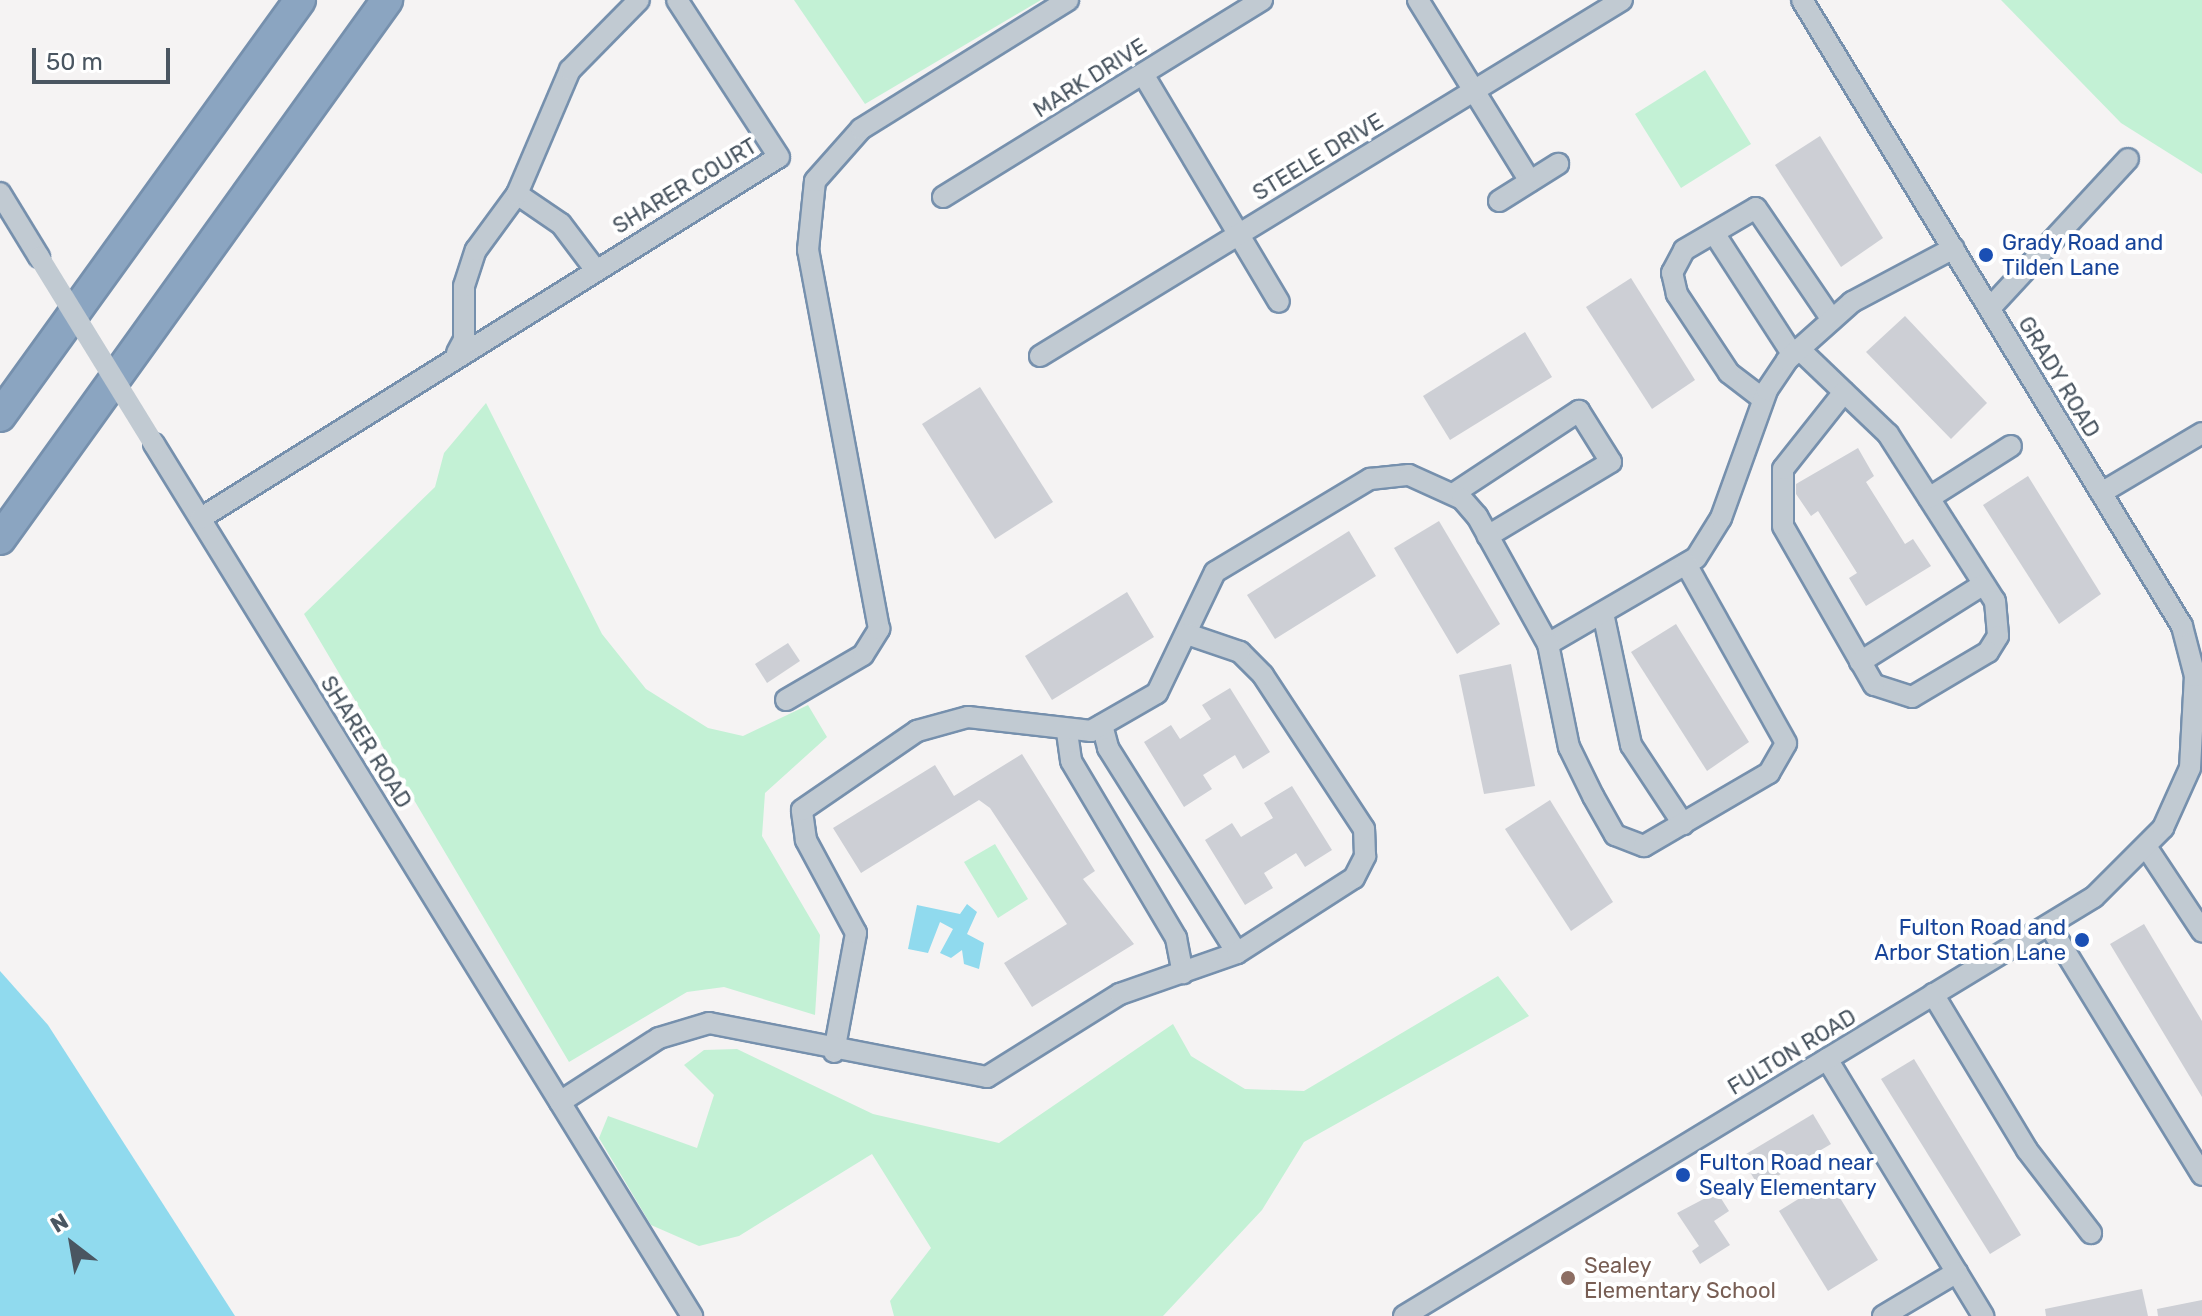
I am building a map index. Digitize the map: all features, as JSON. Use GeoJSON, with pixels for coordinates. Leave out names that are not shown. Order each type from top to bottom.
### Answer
{"type":"FeatureCollection","features":[{"type":"Feature","properties":{"kind":"highway"},"geometry":{"type":"LineString","coordinates":[[0,416],[300,0]]}},
{"type":"Feature","properties":{"kind":"highway"},"geometry":{"type":"LineString","coordinates":[[0,539],[387,0]]}},
{"type":"Feature","properties":{"kind":"street"},"geometry":{"type":"LineString","coordinates":[[457,353],[471,263],[517,194],[570,70],[639,0]]}},
{"type":"Feature","properties":{"kind":"street","name":"SHARER COURT"},"geometry":{"type":"LineString","coordinates":[[201,518],[457,353],[779,157],[677,0]]}},
{"type":"Feature","properties":{"kind":"street"},"geometry":{"type":"LineString","coordinates":[[786,700],[871,648],[880,612],[808,250],[815,181],[861,129],[1068,0]]}},
{"type":"Feature","properties":{"kind":"street","name":"MARK DRIVE"},"geometry":{"type":"LineString","coordinates":[[943,197],[1262,0]]}},
{"type":"Feature","properties":{"kind":"street"},"geometry":{"type":"LineString","coordinates":[[1418,0],[1530,181]]}},
{"type":"Feature","properties":{"kind":"street","name":"STEELE DRIVE"},"geometry":{"type":"LineString","coordinates":[[1040,356],[1622,0]]}},
{"type":"Feature","properties":{"kind":"street","name":"GRADY ROAD"},"geometry":{"type":"LineString","coordinates":[[1802,0],[2101,493],[2190,649],[2196,734],[2179,800]]}},
{"type":"Feature","properties":{"kind":"street"},"geometry":{"type":"LineString","coordinates":[[1143,74],[1279,302]]}},
{"type":"Feature","properties":{"kind":"street"},"geometry":{"type":"LineString","coordinates":[[1990,308],[2128,159]]}},
{"type":"Feature","properties":{"kind":"street"},"geometry":{"type":"LineString","coordinates":[[1499,201],[1558,164]]}},
{"type":"Feature","properties":{"kind":"street","name":"SHARER ROAD"},"geometry":{"type":"LineString","coordinates":[[0,193],[692,1316]]}},
{"type":"Feature","properties":{"kind":"street"},"geometry":{"type":"LineString","coordinates":[[517,194],[561,224],[595,269]]}},
{"type":"Feature","properties":{"kind":"street"},"geometry":{"type":"LineString","coordinates":[[1763,399],[1729,373],[1677,294],[1676,261],[1756,208],[1832,320]]}},
{"type":"Feature","properties":{"kind":"street"},"geometry":{"type":"LineString","coordinates":[[1714,233],[1796,352],[1844,392],[1888,434],[1984,584],[2000,617],[1988,652],[1912,697],[1888,695],[1860,662],[1799,561],[1779,499],[1783,469],[1844,392]]}},
{"type":"Feature","properties":{"kind":"street"},"geometry":{"type":"LineString","coordinates":[[1548,644],[1686,564],[1721,518],[1763,399],[1796,352],[1832,320],[1954,248]]}},
{"type":"Feature","properties":{"kind":"street"},"geometry":{"type":"LineString","coordinates":[[1453,494],[1579,411],[1611,462],[1488,536]]}},
{"type":"Feature","properties":{"kind":"street"},"geometry":{"type":"LineString","coordinates":[[2101,493],[2202,433]]}},
{"type":"Feature","properties":{"kind":"street"},"geometry":{"type":"LineString","coordinates":[[1929,498],[2011,446]]}},
{"type":"Feature","properties":{"kind":"street"},"geometry":{"type":"LineString","coordinates":[[834,1052],[856,940],[806,840],[802,810],[813,797],[939,723],[968,717],[1067,732],[1102,725],[1157,693],[1215,572],[1370,479],[1409,475],[1453,494],[1488,536],[1548,644],[1569,747],[1615,835],[1644,846],[1769,773],[1786,743],[1686,564]]}},
{"type":"Feature","properties":{"kind":"street"},"geometry":{"type":"LineString","coordinates":[[1860,662],[1984,584]]}},
{"type":"Feature","properties":{"kind":"street"},"geometry":{"type":"LineString","coordinates":[[1603,613],[1631,745],[1683,824]]}},
{"type":"Feature","properties":{"kind":"street"},"geometry":{"type":"LineString","coordinates":[[560,1102],[659,1038],[709,1023],[834,1052],[987,1077],[1120,994],[1237,953],[1354,878],[1367,841],[1263,675],[1240,652],[1187,634]]}},
{"type":"Feature","properties":{"kind":"street"},"geometry":{"type":"LineString","coordinates":[[1102,725],[1108,748],[1237,953]]}},
{"type":"Feature","properties":{"kind":"street"},"geometry":{"type":"LineString","coordinates":[[1067,732],[1071,761],[1176,938],[1183,973]]}},
{"type":"Feature","properties":{"kind":"street","name":"FULTON ROAD"},"geometry":{"type":"LineString","coordinates":[[1404,1316],[2106,888],[2147,848],[2179,800]]}},
{"type":"Feature","properties":{"kind":"street"},"geometry":{"type":"LineString","coordinates":[[2147,848],[2202,931]]}},
{"type":"Feature","properties":{"kind":"street"},"geometry":{"type":"LineString","coordinates":[[2049,925],[2202,1175]]}},
{"type":"Feature","properties":{"kind":"street"},"geometry":{"type":"LineString","coordinates":[[1933,994],[2027,1150],[2091,1233]]}},
{"type":"Feature","properties":{"kind":"street"},"geometry":{"type":"LineString","coordinates":[[1827,1059],[1983,1316]]}},
{"type":"Feature","properties":{"kind":"street"},"geometry":{"type":"LineString","coordinates":[[1883,1316],[1957,1272]]}},
{"type":"Feature","properties":{"kind":"green space"},"geometry":{"type":"Polygon","coordinates":[[[794,0],[1041,0],[865,104],[794,0]]]}},
{"type":"Feature","properties":{"kind":"green space"},"geometry":{"type":"Polygon","coordinates":[[[2001,0],[2202,0],[2202,174],[2121,123],[2001,0]]]}},
{"type":"Feature","properties":{"kind":"green space"},"geometry":{"type":"Polygon","coordinates":[[[1705,70],[1751,144],[1681,188],[1635,114],[1705,70]]]}},
{"type":"Feature","properties":{"kind":"green space"},"geometry":{"type":"Polygon","coordinates":[[[486,403],[602,634],[646,689],[708,728],[743,736],[808,705],[827,737],[765,793],[762,836],[820,935],[815,1015],[724,987],[687,992],[569,1062],[304,614],[435,487],[444,453],[486,403]]]}},
{"type":"Feature","properties":{"kind":"green space"},"geometry":{"type":"Polygon","coordinates":[[[995,844],[1028,899],[998,918],[964,862],[995,844]]]}},
{"type":"Feature","properties":{"kind":"green space"},"geometry":{"type":"Polygon","coordinates":[[[1498,976],[1529,1016],[1304,1142],[1262,1210],[1163,1316],[894,1316],[890,1301],[931,1248],[872,1154],[739,1236],[699,1246],[651,1225],[599,1138],[608,1116],[697,1148],[714,1095],[684,1065],[704,1050],[737,1049],[873,1114],[999,1143],[1173,1024],[1191,1056],[1245,1089],[1304,1091],[1498,976]]]}},
{"type":"Feature","properties":{"kind":"water"},"geometry":{"type":"Polygon","coordinates":[[[967,904],[977,912],[967,934],[984,943],[979,969],[964,964],[962,950],[951,958],[940,953],[953,929],[940,922],[928,953],[908,949],[917,905],[960,914],[967,904]]]}},
{"type":"Feature","properties":{"kind":"water"},"geometry":{"type":"Polygon","coordinates":[[[0,971],[48,1025],[235,1316],[0,1316],[0,971]]]}},
{"type":"Feature","properties":{"kind":"building"},"geometry":{"type":"Polygon","coordinates":[[[1820,136],[1883,238],[1841,267],[1775,165],[1820,136]]]}},
{"type":"Feature","properties":{"kind":"building"},"geometry":{"type":"Polygon","coordinates":[[[1631,278],[1695,380],[1652,409],[1586,307],[1631,278]]]}},
{"type":"Feature","properties":{"kind":"building"},"geometry":{"type":"Polygon","coordinates":[[[1905,316],[1987,403],[1951,439],[1866,352],[1905,316]]]}},
{"type":"Feature","properties":{"kind":"building"},"geometry":{"type":"Polygon","coordinates":[[[1525,332],[1552,377],[1450,440],[1423,396],[1525,332]]]}},
{"type":"Feature","properties":{"kind":"building"},"geometry":{"type":"Polygon","coordinates":[[[980,387],[1053,502],[995,539],[922,424],[980,387]]]}},
{"type":"Feature","properties":{"kind":"building"},"geometry":{"type":"Polygon","coordinates":[[[1858,448],[1874,476],[1866,482],[1905,544],[1913,539],[1931,566],[1866,606],[1849,578],[1857,573],[1818,511],[1811,516],[1796,494],[1796,484],[1858,448]]]}},
{"type":"Feature","properties":{"kind":"building"},"geometry":{"type":"Polygon","coordinates":[[[2028,476],[2101,594],[2059,624],[1983,505],[2028,476]]]}},
{"type":"Feature","properties":{"kind":"building"},"geometry":{"type":"Polygon","coordinates":[[[1439,521],[1500,624],[1457,654],[1394,548],[1439,521]]]}},
{"type":"Feature","properties":{"kind":"building"},"geometry":{"type":"Polygon","coordinates":[[[1349,531],[1376,576],[1275,639],[1247,595],[1349,531]]]}},
{"type":"Feature","properties":{"kind":"building"},"geometry":{"type":"Polygon","coordinates":[[[1127,592],[1154,637],[1052,700],[1025,656],[1127,592]]]}},
{"type":"Feature","properties":{"kind":"building"},"geometry":{"type":"Polygon","coordinates":[[[1676,624],[1749,742],[1707,771],[1631,652],[1676,624]]]}},
{"type":"Feature","properties":{"kind":"building"},"geometry":{"type":"Polygon","coordinates":[[[788,643],[800,661],[767,683],[755,664],[788,643]]]}},
{"type":"Feature","properties":{"kind":"building"},"geometry":{"type":"Polygon","coordinates":[[[1511,664],[1535,786],[1484,794],[1459,675],[1511,664]]]}},
{"type":"Feature","properties":{"kind":"building"},"geometry":{"type":"Polygon","coordinates":[[[1230,688],[1270,752],[1243,769],[1235,755],[1203,775],[1212,789],[1184,807],[1144,742],[1171,725],[1180,739],[1211,719],[1202,705],[1230,688]]]}},
{"type":"Feature","properties":{"kind":"building"},"geometry":{"type":"Polygon","coordinates":[[[1022,754],[1095,871],[1083,879],[1134,944],[1032,1007],[1004,963],[1067,924],[990,808],[979,800],[861,873],[833,828],[935,765],[954,796],[1022,754]]]}},
{"type":"Feature","properties":{"kind":"building"},"geometry":{"type":"Polygon","coordinates":[[[1292,786],[1332,850],[1305,867],[1296,853],[1264,873],[1273,888],[1245,905],[1205,840],[1232,823],[1241,837],[1273,818],[1264,803],[1292,786]]]}},
{"type":"Feature","properties":{"kind":"building"},"geometry":{"type":"Polygon","coordinates":[[[1550,800],[1613,902],[1571,931],[1505,829],[1550,800]]]}},
{"type":"Feature","properties":{"kind":"building"},"geometry":{"type":"Polygon","coordinates":[[[2144,924],[2202,1021],[2202,1097],[2110,944],[2144,924]]]}},
{"type":"Feature","properties":{"kind":"building"},"geometry":{"type":"Polygon","coordinates":[[[1914,1059],[2021,1235],[1990,1254],[1881,1079],[1914,1059]]]}},
{"type":"Feature","properties":{"kind":"building"},"geometry":{"type":"Polygon","coordinates":[[[1813,1114],[1831,1144],[1759,1187],[1741,1157],[1813,1114]]]}},
{"type":"Feature","properties":{"kind":"building"},"geometry":{"type":"Polygon","coordinates":[[[1829,1180],[1878,1260],[1828,1291],[1779,1211],[1829,1180]]]}},
{"type":"Feature","properties":{"kind":"building"},"geometry":{"type":"Polygon","coordinates":[[[1717,1192],[1729,1211],[1714,1221],[1730,1245],[1700,1264],[1692,1251],[1699,1246],[1677,1213],[1717,1192]]]}},
{"type":"Feature","properties":{"kind":"building"},"geometry":{"type":"Polygon","coordinates":[[[2142,1289],[2148,1316],[2046,1316],[2045,1309],[2142,1289]]]}},
{"type":"Feature","properties":{"kind":"building"},"geometry":{"type":"Polygon","coordinates":[[[2202,1300],[2202,1316],[2158,1316],[2157,1309],[2202,1300]]]}},
{"type":"Feature","properties":{"kind":"place","name":"Grady Road and Tilden Lane"},"geometry":{"type":"Point","coordinates":[1986,255]}},
{"type":"Feature","properties":{"kind":"place","name":"Fulton Road and Arbor Station Lane"},"geometry":{"type":"Point","coordinates":[2082,940]}},
{"type":"Feature","properties":{"kind":"place","name":"Fulton Road near Sealy Elementary"},"geometry":{"type":"Point","coordinates":[1683,1175]}},
{"type":"Feature","properties":{"kind":"place","name":"Sealey Elementary School"},"geometry":{"type":"Point","coordinates":[1568,1278]}}]}
